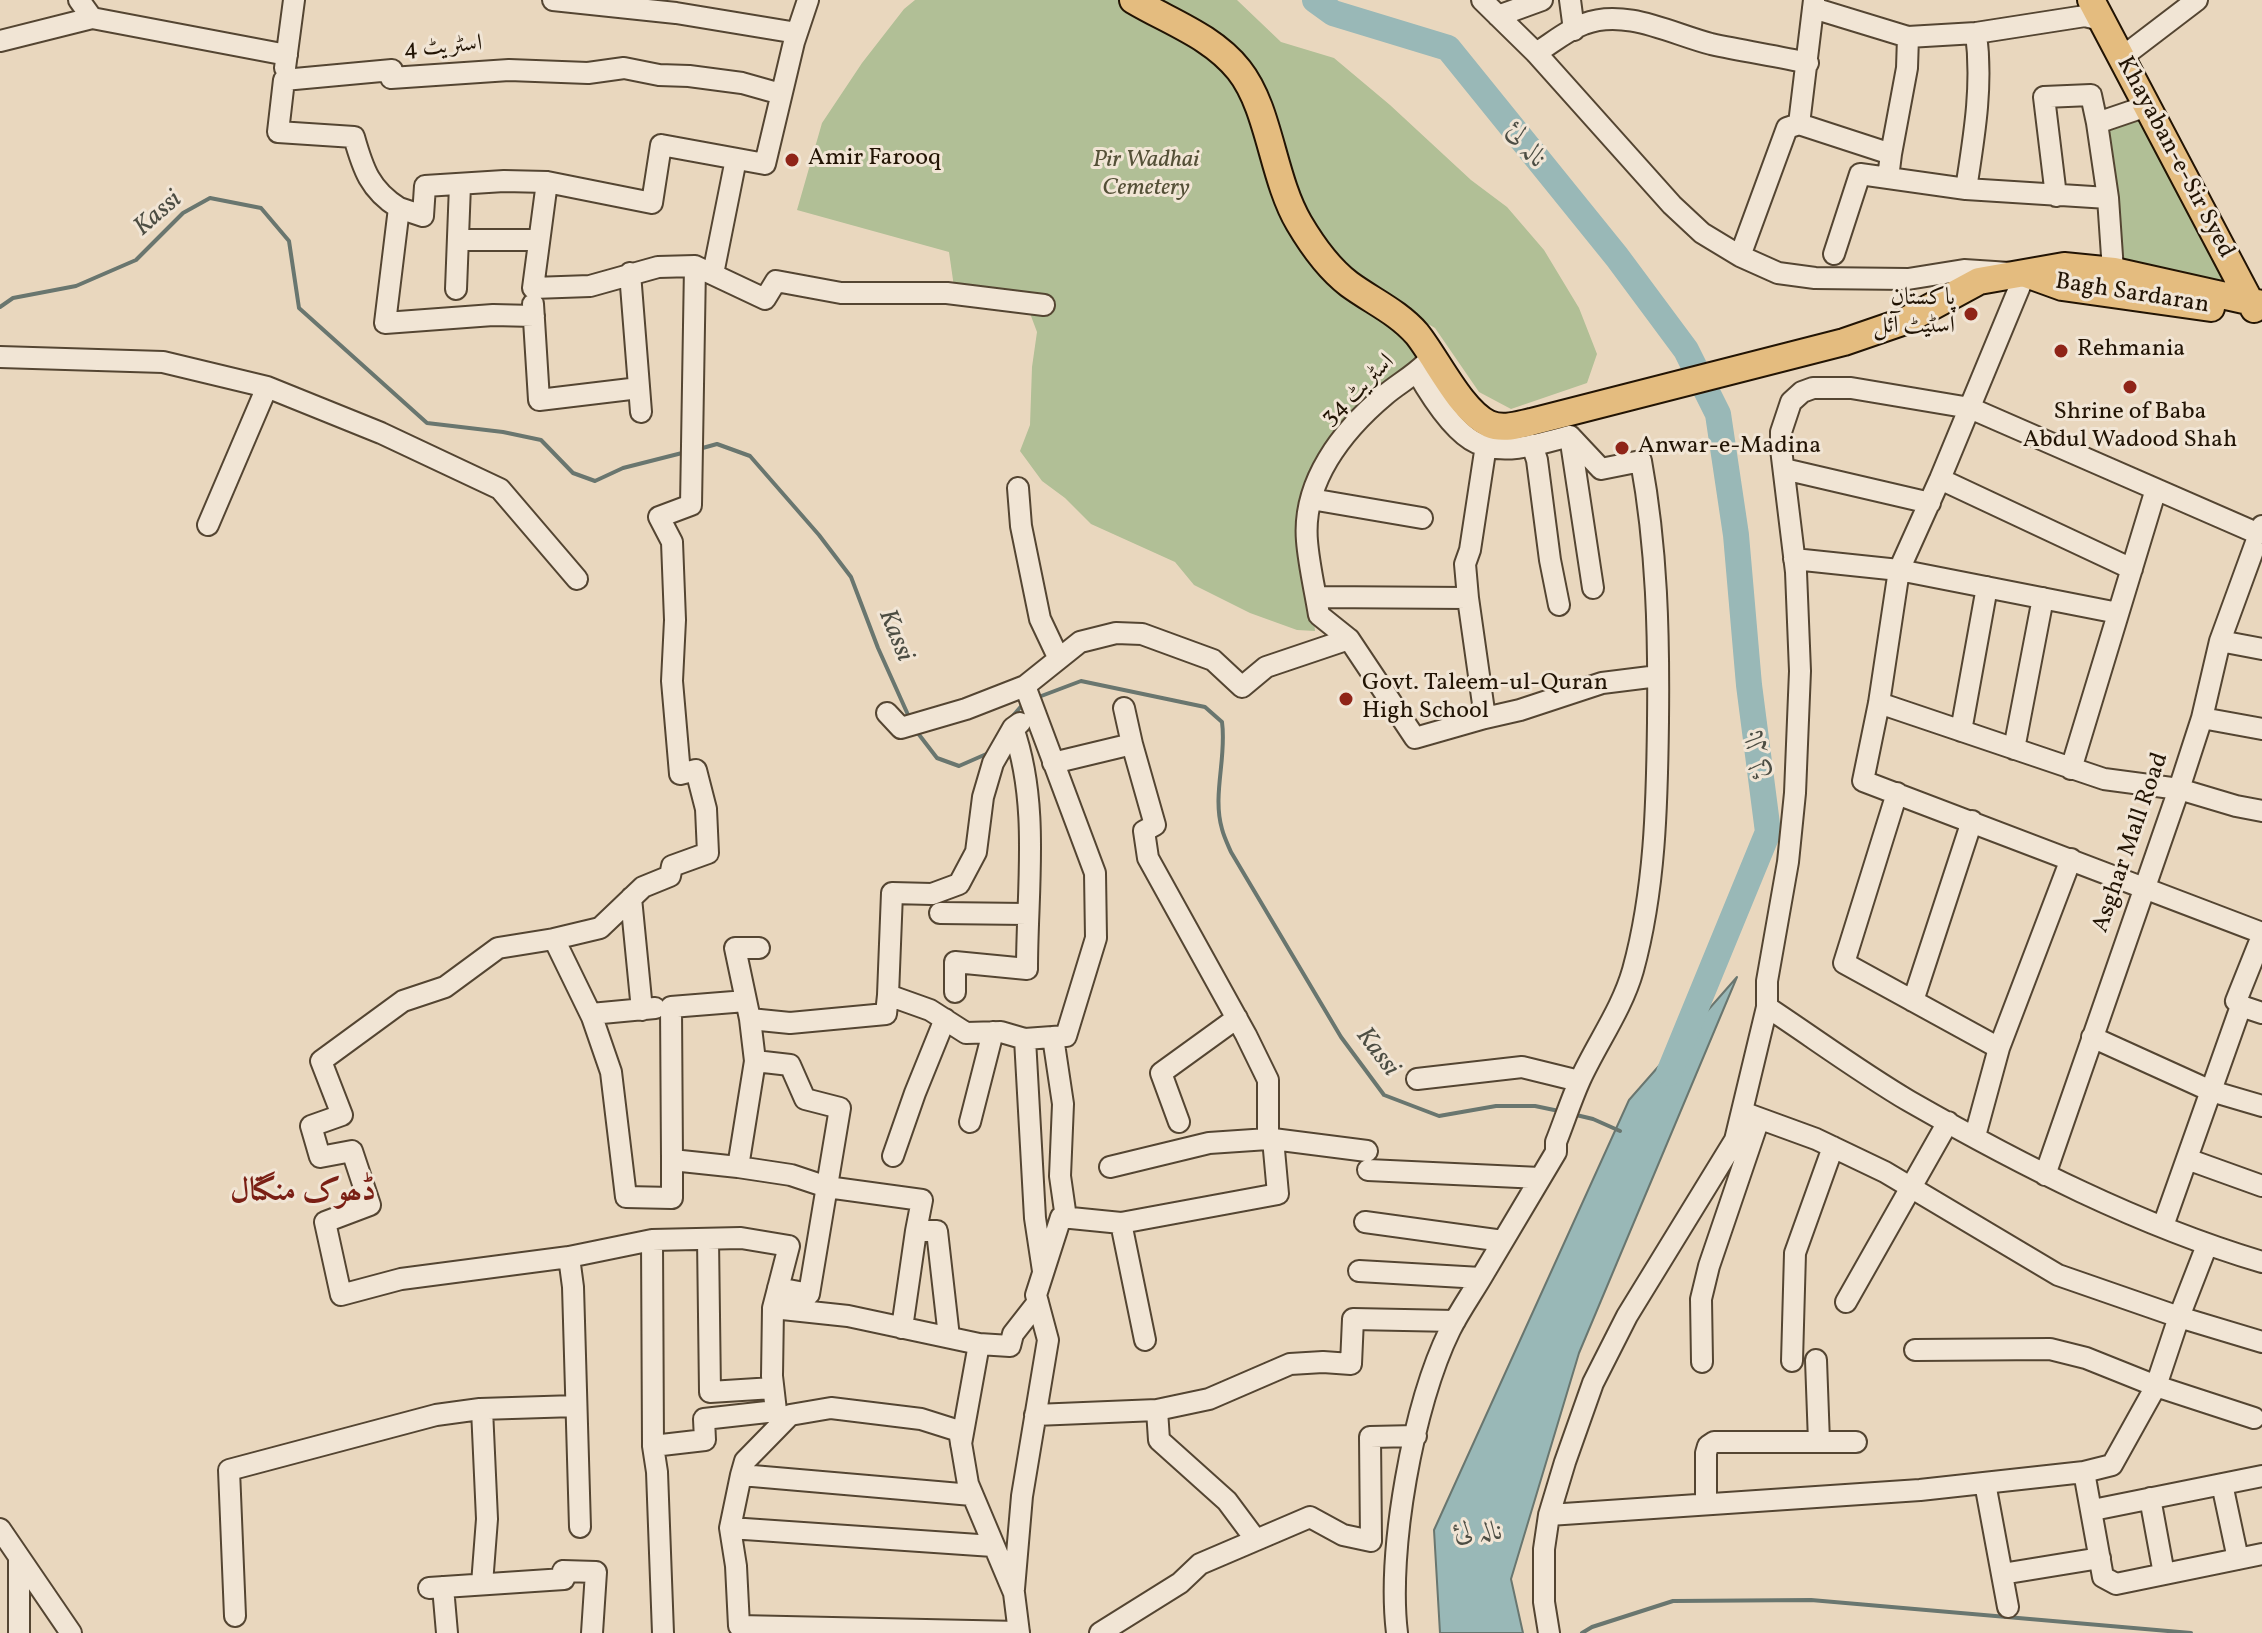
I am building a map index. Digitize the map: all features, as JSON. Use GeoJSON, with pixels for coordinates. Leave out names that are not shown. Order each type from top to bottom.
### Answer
{"type":"FeatureCollection","features":[{"type":"Feature","properties":{"kind":"main road","name":"Bagh Sardaran"},"geometry":{"type":"LineString","coordinates":[[1133,0],[1213,43],[1240,71],[1255,99],[1281,186],[1298,222],[1315,247],[1346,282],[1402,318],[1425,364],[1489,424],[1505,428],[1844,342],[1921,314],[1979,281],[2064,266],[2114,282],[2258,309]]}},
{"type":"Feature","properties":{"kind":"main road","name":"Khayaban-e-Sir Syed"},"geometry":{"type":"LineString","coordinates":[[2096,10],[2258,309]]}},
{"type":"Feature","properties":{"kind":"street"},"geometry":{"type":"LineString","coordinates":[[79,0],[92,18]]}},
{"type":"Feature","properties":{"kind":"street"},"geometry":{"type":"LineString","coordinates":[[294,0],[278,132],[354,137],[362,165],[380,197],[423,216],[425,186],[504,181],[547,182],[652,203],[661,145],[765,164],[808,0]]}},
{"type":"Feature","properties":{"kind":"street"},"geometry":{"type":"LineString","coordinates":[[553,0],[676,13],[797,33]]}},
{"type":"Feature","properties":{"kind":"street"},"geometry":{"type":"LineString","coordinates":[[1482,0],[1536,53],[1672,205],[1702,233],[1740,256],[1778,273],[1815,278],[1908,279],[1964,270],[2025,274],[1899,570],[1879,703],[1863,781],[2262,934],[2236,1001],[2241,1006],[2262,1013]]}},
{"type":"Feature","properties":{"kind":"street"},"geometry":{"type":"LineString","coordinates":[[1498,16],[1542,0]]}},
{"type":"Feature","properties":{"kind":"street"},"geometry":{"type":"LineString","coordinates":[[1570,0],[1574,30]]}},
{"type":"Feature","properties":{"kind":"street"},"geometry":{"type":"LineString","coordinates":[[2121,58],[2197,0]]}},
{"type":"Feature","properties":{"kind":"street"},"geometry":{"type":"LineString","coordinates":[[1799,124],[1814,4],[1908,37],[1976,33],[2085,16],[2096,10]]}},
{"type":"Feature","properties":{"kind":"street"},"geometry":{"type":"LineString","coordinates":[[0,41],[92,18],[287,55]]}},
{"type":"Feature","properties":{"kind":"street"},"geometry":{"type":"LineString","coordinates":[[1536,53],[1583,24],[1601,20],[1647,24],[1706,42],[1808,63]]}},
{"type":"Feature","properties":{"kind":"street"},"geometry":{"type":"LineString","coordinates":[[1966,189],[1978,105],[1976,33]]}},
{"type":"Feature","properties":{"kind":"street"},"geometry":{"type":"LineString","coordinates":[[1888,178],[1907,68],[1908,37]]}},
{"type":"Feature","properties":{"kind":"street","name":"اسٹریٹ 4"},"geometry":{"type":"LineString","coordinates":[[284,80],[392,70],[391,78],[509,70],[588,73],[624,68],[659,75],[742,83],[781,94]]}},
{"type":"Feature","properties":{"kind":"street"},"geometry":{"type":"LineString","coordinates":[[2056,196],[2044,97],[2091,95],[2108,198],[2114,282]]}},
{"type":"Feature","properties":{"kind":"street"},"geometry":{"type":"LineString","coordinates":[[2097,123],[2147,106]]}},
{"type":"Feature","properties":{"kind":"street"},"geometry":{"type":"LineString","coordinates":[[1740,256],[1787,128],[1799,124],[1891,154]]}},
{"type":"Feature","properties":{"kind":"street"},"geometry":{"type":"LineString","coordinates":[[653,1446],[705,1440],[704,1419],[776,1411],[773,1308],[789,1246],[741,1238],[652,1240],[569,1257],[401,1279],[341,1295],[325,1222],[370,1205],[352,1151],[320,1157],[311,1126],[342,1115],[321,1061],[403,1001],[445,987],[498,948],[600,928],[643,887],[670,876],[672,866],[708,853],[706,809],[696,770],[680,774],[672,681],[675,620],[672,542],[659,517],[691,505],[704,270],[736,159]]}},
{"type":"Feature","properties":{"kind":"street"},"geometry":{"type":"LineString","coordinates":[[1834,254],[1860,174],[1966,189],[2108,198]]}},
{"type":"Feature","properties":{"kind":"street"},"geometry":{"type":"LineString","coordinates":[[547,182],[533,288],[539,400],[639,388]]}},
{"type":"Feature","properties":{"kind":"street"},"geometry":{"type":"LineString","coordinates":[[456,289],[460,185]]}},
{"type":"Feature","properties":{"kind":"street"},"geometry":{"type":"LineString","coordinates":[[399,208],[385,323],[493,315],[534,316]]}},
{"type":"Feature","properties":{"kind":"street"},"geometry":{"type":"LineString","coordinates":[[458,240],[539,240]]}},
{"type":"Feature","properties":{"kind":"street"},"geometry":{"type":"LineString","coordinates":[[533,288],[590,286],[658,267],[704,270],[765,299],[776,281],[841,293],[947,293],[1044,305]]}},
{"type":"Feature","properties":{"kind":"street"},"geometry":{"type":"LineString","coordinates":[[630,273],[641,412]]}},
{"type":"Feature","properties":{"kind":"street"},"geometry":{"type":"LineString","coordinates":[[0,357],[163,362],[267,387],[381,433],[500,489],[577,579]]}},
{"type":"Feature","properties":{"kind":"street"},"geometry":{"type":"LineString","coordinates":[[1425,364],[1440,407],[1477,443],[1501,447],[1532,445],[1570,436]]}},
{"type":"Feature","properties":{"kind":"street","name":"اسٹریٹ 34"},"geometry":{"type":"LineString","coordinates":[[1425,364],[1385,395],[1350,429],[1317,476],[1306,540],[1319,615],[1349,639],[1415,738],[1485,718]]}},
{"type":"Feature","properties":{"kind":"street"},"geometry":{"type":"LineString","coordinates":[[208,525],[267,387]]}},
{"type":"Feature","properties":{"kind":"street"},"geometry":{"type":"LineString","coordinates":[[1702,1362],[1701,1299],[1751,1116],[1795,793],[1800,671],[1794,559],[1781,449],[1783,423],[1791,402],[1802,392],[1813,388],[1851,388],[1970,408],[2156,489],[2260,530]]}},
{"type":"Feature","properties":{"kind":"street"},"geometry":{"type":"LineString","coordinates":[[1570,436],[1593,588]]}},
{"type":"Feature","properties":{"kind":"street"},"geometry":{"type":"LineString","coordinates":[[1397,1633],[1394,1605],[1400,1519],[1428,1390],[1455,1321],[1556,1152],[1556,1142],[1579,1081],[1610,1025],[1632,974],[1656,844],[1659,615],[1650,511],[1641,461],[1601,469],[1570,436]]}},
{"type":"Feature","properties":{"kind":"street"},"geometry":{"type":"LineString","coordinates":[[1486,445],[1470,550],[1465,564],[1485,718],[1602,683],[1658,676]]}},
{"type":"Feature","properties":{"kind":"street"},"geometry":{"type":"LineString","coordinates":[[1532,445],[1537,460],[1559,605]]}},
{"type":"Feature","properties":{"kind":"street"},"geometry":{"type":"LineString","coordinates":[[1784,469],[1930,503]]}},
{"type":"Feature","properties":{"kind":"street"},"geometry":{"type":"LineString","coordinates":[[1940,479],[2132,569]]}},
{"type":"Feature","properties":{"kind":"street"},"geometry":{"type":"LineString","coordinates":[[1018,488],[1021,526],[1040,619],[1058,657]]}},
{"type":"Feature","properties":{"kind":"street"},"geometry":{"type":"LineString","coordinates":[[2071,769],[2156,489]]}},
{"type":"Feature","properties":{"kind":"street"},"geometry":{"type":"LineString","coordinates":[[1311,499],[1422,518]]}},
{"type":"Feature","properties":{"kind":"street","name":"Asghar Mall Road"},"geometry":{"type":"LineString","coordinates":[[2045,1175],[2179,789],[2202,718],[2220,641],[2260,530]]}},
{"type":"Feature","properties":{"kind":"street"},"geometry":{"type":"LineString","coordinates":[[1794,559],[1899,570],[2118,613]]}},
{"type":"Feature","properties":{"kind":"street"},"geometry":{"type":"LineString","coordinates":[[1961,731],[1987,587]]}},
{"type":"Feature","properties":{"kind":"street"},"geometry":{"type":"LineString","coordinates":[[1316,597],[1468,598]]}},
{"type":"Feature","properties":{"kind":"street"},"geometry":{"type":"LineString","coordinates":[[2014,749],[2043,598]]}},
{"type":"Feature","properties":{"kind":"street"},"geometry":{"type":"LineString","coordinates":[[894,721],[923,723],[1025,686],[1080,642],[1116,633],[1142,634],[1213,660],[1242,687],[1266,667],[1349,639]]}},
{"type":"Feature","properties":{"kind":"street"},"geometry":{"type":"LineString","coordinates":[[2220,641],[2262,649]]}},
{"type":"Feature","properties":{"kind":"street"},"geometry":{"type":"LineString","coordinates":[[888,995],[930,1010],[966,1033],[993,1032],[1025,1039],[1066,1036],[1096,938],[1095,873],[1025,686]]}},
{"type":"Feature","properties":{"kind":"street"},"geometry":{"type":"LineString","coordinates":[[1879,703],[2104,779],[2179,789],[2262,811]]}},
{"type":"Feature","properties":{"kind":"street"},"geometry":{"type":"LineString","coordinates":[[1014,1593],[968,1484],[959,1431],[921,1419],[831,1408],[790,1415],[745,1461],[730,1528],[736,1566],[739,1626],[1019,1633],[1014,1593],[1022,1496],[1048,1340],[1036,1295],[1061,1217],[1121,1223],[1278,1194],[1270,1139],[1268,1080],[1148,858],[1144,831],[1155,825],[1124,708]]}},
{"type":"Feature","properties":{"kind":"street"},"geometry":{"type":"LineString","coordinates":[[591,1014],[671,1007],[748,1010],[790,1023],[886,1014],[892,893],[932,894],[959,884],[976,852],[983,797],[993,763],[1013,728],[1035,711]]}},
{"type":"Feature","properties":{"kind":"street"},"geometry":{"type":"LineString","coordinates":[[2202,718],[2262,729]]}},
{"type":"Feature","properties":{"kind":"street"},"geometry":{"type":"LineString","coordinates":[[955,992],[955,962],[1027,969],[1030,827],[1024,758],[1013,728]]}},
{"type":"Feature","properties":{"kind":"street"},"geometry":{"type":"LineString","coordinates":[[1053,763],[1132,744]]}},
{"type":"Feature","properties":{"kind":"street"},"geometry":{"type":"LineString","coordinates":[[1897,793],[1844,963],[1999,1048]]}},
{"type":"Feature","properties":{"kind":"street"},"geometry":{"type":"LineString","coordinates":[[1913,1001],[1972,821]]}},
{"type":"Feature","properties":{"kind":"street"},"geometry":{"type":"LineString","coordinates":[[1975,1136],[1999,1048],[2071,859]]}},
{"type":"Feature","properties":{"kind":"street"},"geometry":{"type":"LineString","coordinates":[[631,898],[642,1010]]}},
{"type":"Feature","properties":{"kind":"street"},"geometry":{"type":"LineString","coordinates":[[940,913],[1027,914]]}},
{"type":"Feature","properties":{"kind":"street"},"geometry":{"type":"LineString","coordinates":[[554,939],[591,1014],[611,1072],[626,1197],[672,1198],[671,1007]]}},
{"type":"Feature","properties":{"kind":"street"},"geometry":{"type":"LineString","coordinates":[[738,1167],[755,1061],[735,948],[759,948]]}},
{"type":"Feature","properties":{"kind":"street"},"geometry":{"type":"LineString","coordinates":[[2163,1226],[2241,1006]]}},
{"type":"Feature","properties":{"kind":"street"},"geometry":{"type":"LineString","coordinates":[[1767,1007],[1907,1099],[2045,1175],[2207,1245],[2262,1262]]}},
{"type":"Feature","properties":{"kind":"street"},"geometry":{"type":"LineString","coordinates":[[1179,1122],[1161,1073],[1237,1018]]}},
{"type":"Feature","properties":{"kind":"street"},"geometry":{"type":"LineString","coordinates":[[893,1156],[945,1019]]}},
{"type":"Feature","properties":{"kind":"street"},"geometry":{"type":"LineString","coordinates":[[970,1122],[993,1032]]}},
{"type":"Feature","properties":{"kind":"street"},"geometry":{"type":"LineString","coordinates":[[1053,1037],[1063,1104],[1060,1176],[1066,1218]]}},
{"type":"Feature","properties":{"kind":"street"},"geometry":{"type":"LineString","coordinates":[[2092,1037],[2211,1091],[2262,1106]]}},
{"type":"Feature","properties":{"kind":"street"},"geometry":{"type":"LineString","coordinates":[[1025,1039],[1035,1218],[1043,1271]]}},
{"type":"Feature","properties":{"kind":"street"},"geometry":{"type":"LineString","coordinates":[[755,1061],[790,1065],[805,1099],[840,1108],[809,1294],[778,1288]]}},
{"type":"Feature","properties":{"kind":"street"},"geometry":{"type":"LineString","coordinates":[[1417,1079],[1522,1067],[1579,1081]]}},
{"type":"Feature","properties":{"kind":"street"},"geometry":{"type":"LineString","coordinates":[[1751,1116],[1833,1147],[1910,1187],[2058,1275],[2262,1342]]}},
{"type":"Feature","properties":{"kind":"street"},"geometry":{"type":"LineString","coordinates":[[1549,1633],[1544,1602],[1544,1549],[1549,1515],[1593,1383],[1627,1316],[1751,1116]]}},
{"type":"Feature","properties":{"kind":"street"},"geometry":{"type":"LineString","coordinates":[[1846,1302],[1948,1122]]}},
{"type":"Feature","properties":{"kind":"street"},"geometry":{"type":"LineString","coordinates":[[1110,1167],[1209,1143],[1270,1139],[1368,1161],[1540,1178]]}},
{"type":"Feature","properties":{"kind":"street"},"geometry":{"type":"LineString","coordinates":[[1792,1361],[1795,1253],[1833,1147]]}},
{"type":"Feature","properties":{"kind":"street"},"geometry":{"type":"LineString","coordinates":[[2187,1159],[2262,1186]]}},
{"type":"Feature","properties":{"kind":"street"},"geometry":{"type":"LineString","coordinates":[[672,1160],[791,1175],[827,1187],[922,1200],[902,1328]]}},
{"type":"Feature","properties":{"kind":"street"},"geometry":{"type":"LineString","coordinates":[[1365,1222],[1503,1241]]}},
{"type":"Feature","properties":{"kind":"street"},"geometry":{"type":"LineString","coordinates":[[1121,1223],[1145,1340]]}},
{"type":"Feature","properties":{"kind":"street"},"geometry":{"type":"LineString","coordinates":[[916,1231],[937,1231],[949,1337]]}},
{"type":"Feature","properties":{"kind":"street"},"geometry":{"type":"LineString","coordinates":[[708,1239],[710,1392],[773,1388]]}},
{"type":"Feature","properties":{"kind":"street"},"geometry":{"type":"LineString","coordinates":[[652,1240],[653,1446],[657,1472],[663,1633]]}},
{"type":"Feature","properties":{"kind":"street"},"geometry":{"type":"LineString","coordinates":[[1549,1515],[1920,1490],[2084,1472],[2112,1465],[2156,1386],[2207,1245]]}},
{"type":"Feature","properties":{"kind":"street"},"geometry":{"type":"LineString","coordinates":[[569,1257],[573,1287],[580,1527]]}},
{"type":"Feature","properties":{"kind":"street"},"geometry":{"type":"LineString","coordinates":[[1359,1271],[1481,1278]]}},
{"type":"Feature","properties":{"kind":"street"},"geometry":{"type":"LineString","coordinates":[[773,1308],[848,1316],[979,1344],[1010,1346],[1013,1334],[1038,1302]]}},
{"type":"Feature","properties":{"kind":"street"},"geometry":{"type":"LineString","coordinates":[[1035,1415],[1157,1410],[1209,1399],[1290,1364],[1351,1364],[1353,1319],[1455,1321]]}},
{"type":"Feature","properties":{"kind":"street"},"geometry":{"type":"LineString","coordinates":[[961,1445],[979,1344]]}},
{"type":"Feature","properties":{"kind":"street"},"geometry":{"type":"LineString","coordinates":[[1915,1350],[2050,1349],[2086,1358],[2156,1386],[2254,1418]]}},
{"type":"Feature","properties":{"kind":"street"},"geometry":{"type":"LineString","coordinates":[[1816,1360],[1819,1442]]}},
{"type":"Feature","properties":{"kind":"street"},"geometry":{"type":"LineString","coordinates":[[235,1616],[229,1470],[436,1415],[482,1409],[576,1406]]}},
{"type":"Feature","properties":{"kind":"street"},"geometry":{"type":"LineString","coordinates":[[482,1409],[487,1519],[482,1584]]}},
{"type":"Feature","properties":{"kind":"street"},"geometry":{"type":"LineString","coordinates":[[1157,1410],[1159,1440],[1227,1501],[1256,1540]]}},
{"type":"Feature","properties":{"kind":"street"},"geometry":{"type":"LineString","coordinates":[[1100,1633],[1180,1583],[1200,1564],[1310,1517],[1343,1535],[1371,1541],[1370,1437],[1416,1436]]}},
{"type":"Feature","properties":{"kind":"street"},"geometry":{"type":"LineString","coordinates":[[1706,1504],[1708,1446],[1714,1442],[1856,1442]]}},
{"type":"Feature","properties":{"kind":"street"},"geometry":{"type":"LineString","coordinates":[[2084,1472],[2103,1577],[2116,1584],[2262,1554]]}},
{"type":"Feature","properties":{"kind":"street"},"geometry":{"type":"LineString","coordinates":[[741,1475],[972,1495]]}},
{"type":"Feature","properties":{"kind":"street"},"geometry":{"type":"LineString","coordinates":[[2093,1510],[2262,1476]]}},
{"type":"Feature","properties":{"kind":"street"},"geometry":{"type":"LineString","coordinates":[[1985,1483],[2008,1607]]}},
{"type":"Feature","properties":{"kind":"street"},"geometry":{"type":"LineString","coordinates":[[2222,1484],[2238,1559]]}},
{"type":"Feature","properties":{"kind":"street"},"geometry":{"type":"LineString","coordinates":[[2150,1498],[2164,1574]]}},
{"type":"Feature","properties":{"kind":"street"},"geometry":{"type":"LineString","coordinates":[[730,1528],[993,1546]]}},
{"type":"Feature","properties":{"kind":"street"},"geometry":{"type":"LineString","coordinates":[[0,1529],[71,1633]]}},
{"type":"Feature","properties":{"kind":"street"},"geometry":{"type":"LineString","coordinates":[[2002,1574],[2100,1558]]}},
{"type":"Feature","properties":{"kind":"street"},"geometry":{"type":"LineString","coordinates":[[19,1559],[19,1633]]}},
{"type":"Feature","properties":{"kind":"street"},"geometry":{"type":"LineString","coordinates":[[447,1633],[436,1587],[564,1579],[563,1571],[596,1572],[592,1633]]}},
{"type":"Feature","properties":{"kind":"green space","name":"Pir Wadhai Cemetery"},"geometry":{"type":"Polygon","coordinates":[[[915,0],[1237,0],[1281,42],[1334,58],[1471,180],[1507,207],[1544,250],[1579,308],[1597,354],[1587,383],[1511,409],[1479,392],[1435,328],[1312,256],[1409,340],[1421,355],[1315,459],[1303,493],[1315,631],[1297,630],[1250,613],[1194,585],[1175,562],[1091,524],[1042,481],[1020,451],[1030,425],[1037,332],[1028,308],[955,294],[949,252],[797,210],[822,123],[862,63],[904,9],[915,0]]]}},
{"type":"Feature","properties":{"kind":"green space"},"geometry":{"type":"Polygon","coordinates":[[[2147,106],[2247,296],[2114,271],[2097,123],[2147,106]]]}},
{"type":"Feature","properties":{"kind":"water","name":"نالہ لئ"},"geometry":{"type":"Polygon","coordinates":[[[1737,977],[1579,1353],[1511,1579],[1523,1633],[1440,1633],[1434,1530],[1629,1100],[1737,977]]]}},
{"type":"Feature","properties":{"kind":"waterway","name":"نالہ لئ"},"geometry":{"type":"LineString","coordinates":[[1315,0],[1333,13],[1448,48],[1617,257],[1686,350],[1718,414],[1736,535],[1749,685],[1768,832],[1669,1073]]}},
{"type":"Feature","properties":{"kind":"waterway","name":"Kassi"},"geometry":{"type":"LineString","coordinates":[[0,307],[13,298],[76,286],[136,260],[183,213],[210,198],[261,208],[289,241],[299,308],[427,423],[541,440],[573,473],[595,481],[623,468],[686,452]]}},
{"type":"Feature","properties":{"kind":"waterway","name":"Kassi"},"geometry":{"type":"LineString","coordinates":[[699,449],[717,444],[750,456],[819,535],[851,577],[909,717]]}},
{"type":"Feature","properties":{"kind":"waterway","name":"Kassi"},"geometry":{"type":"LineString","coordinates":[[1036,698],[1081,681],[1205,707],[1222,722],[1218,803],[1223,832],[1231,852],[1341,1037],[1384,1095],[1439,1116],[1496,1106],[1535,1106],[1559,1111]]}},
{"type":"Feature","properties":{"kind":"waterway","name":"Kassi"},"geometry":{"type":"LineString","coordinates":[[1011,718],[1024,703]]}},
{"type":"Feature","properties":{"kind":"waterway","name":"Kassi"},"geometry":{"type":"LineString","coordinates":[[917,732],[937,758],[959,766],[991,752]]}},
{"type":"Feature","properties":{"kind":"waterway","name":"Kassi"},"geometry":{"type":"LineString","coordinates":[[1572,1114],[1620,1131]]}},
{"type":"Feature","properties":{"kind":"waterway"},"geometry":{"type":"LineString","coordinates":[[1582,1633],[1673,1601],[1811,1600],[2191,1633]]}},
{"type":"Feature","properties":{"kind":"place","name":"Amir Farooq"},"geometry":{"type":"Point","coordinates":[792,160]}},
{"type":"Feature","properties":{"kind":"place","name":"پاکستان اسٹیٹ آئل"},"geometry":{"type":"Point","coordinates":[1971,314]}},
{"type":"Feature","properties":{"kind":"place","name":"Rehmania"},"geometry":{"type":"Point","coordinates":[2061,351]}},
{"type":"Feature","properties":{"kind":"place","name":"Shrine of Baba Abdul Wadood Shah"},"geometry":{"type":"Point","coordinates":[2130,387]}},
{"type":"Feature","properties":{"kind":"place","name":"Anwar-e-Madina"},"geometry":{"type":"Point","coordinates":[1622,448]}},
{"type":"Feature","properties":{"kind":"place","name":"Govt. Taleem-ul-Quran High School"},"geometry":{"type":"Point","coordinates":[1346,699]}},
{"type":"Feature","properties":{"kind":"district","name":"ڈھوک منگتال"},"geometry":{"type":"Point","coordinates":[303,1194]}}]}
